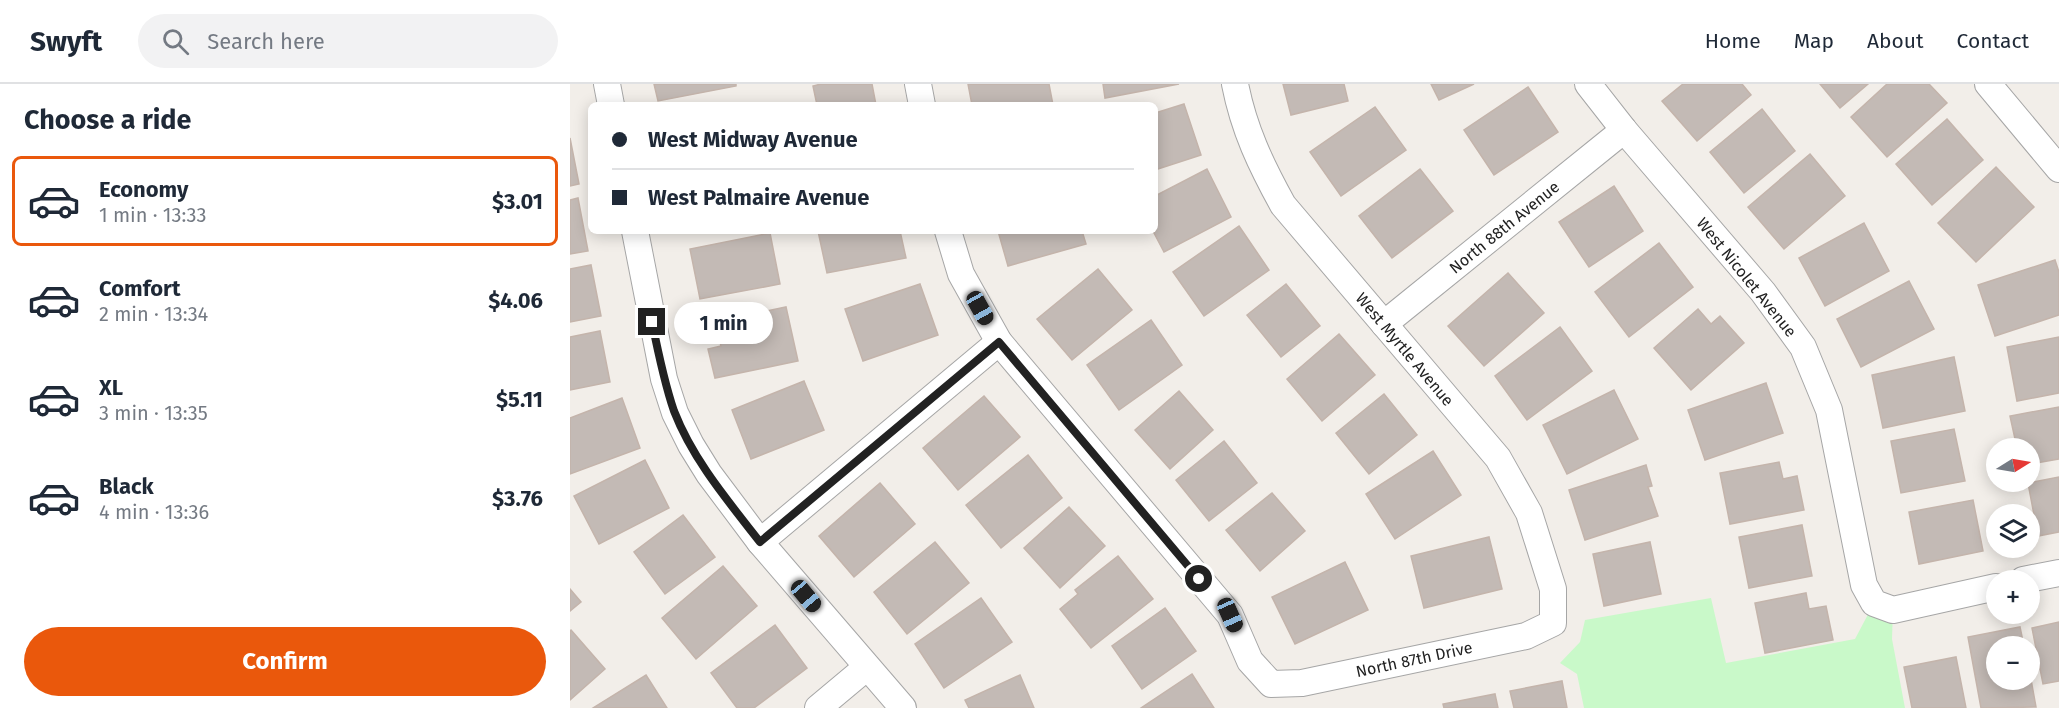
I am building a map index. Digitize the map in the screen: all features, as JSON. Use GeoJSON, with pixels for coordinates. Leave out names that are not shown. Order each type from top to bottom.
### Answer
{"type":"FeatureCollection","features":[{"type":"Feature","properties":{"kind":"street"},"geometry":{"type":"LineString","coordinates":[[607,84],[610,102]]}},
{"type":"Feature","properties":{"kind":"street"},"geometry":{"type":"LineString","coordinates":[[918,84],[921,102]]}},
{"type":"Feature","properties":{"kind":"street","name":"West Myrtle Avenue"},"geometry":{"type":"LineString","coordinates":[[1235,84],[1240,113],[1257,158],[1283,206],[1498,458],[1529,513],[1552,590],[1553,624]]}},
{"type":"Feature","properties":{"kind":"street","name":"West Nicolet Avenue"},"geometry":{"type":"LineString","coordinates":[[1588,84],[1624,130],[1763,292],[1803,347],[1829,410],[1864,585],[1874,603],[1893,610],[1986,588]]}},
{"type":"Feature","properties":{"kind":"street"},"geometry":{"type":"LineString","coordinates":[[1988,84],[2059,169]]}},
{"type":"Feature","properties":{"kind":"street","name":"North 88th Avenue"},"geometry":{"type":"LineString","coordinates":[[1384,324],[1624,130]]}},
{"type":"Feature","properties":{"kind":"street"},"geometry":{"type":"LineString","coordinates":[[636,234],[664,379],[675,413],[691,445],[709,474],[760,542],[903,708]]}},
{"type":"Feature","properties":{"kind":"street"},"geometry":{"type":"LineString","coordinates":[[760,542],[999,342],[961,274],[949,234]]}},
{"type":"Feature","properties":{"kind":"street","name":"North 87th Drive"},"geometry":{"type":"LineString","coordinates":[[999,342],[1230,615],[1250,661],[1271,684],[1302,683],[1526,636],[1553,624]]}},
{"type":"Feature","properties":{"kind":"street"},"geometry":{"type":"LineString","coordinates":[[2040,577],[2059,573]]}},
{"type":"Feature","properties":{"kind":"street"},"geometry":{"type":"LineString","coordinates":[[818,708],[867,667]]}},
{"type":"Feature","properties":{"kind":"green space"},"geometry":{"type":"Polygon","coordinates":[[[1711,598],[1726,663],[1855,639],[1874,603],[1893,610],[1892,639],[1905,708],[1584,708],[1577,674],[1560,663],[1580,642],[1585,620],[1711,598]]]}},
{"type":"Feature","properties":{"kind":"building"},"geometry":{"type":"Polygon","coordinates":[[[654,84],[736,84],[736,86],[658,101],[654,84]]]}},
{"type":"Feature","properties":{"kind":"building"},"geometry":{"type":"Polygon","coordinates":[[[872,84],[875,102],[816,102],[813,86],[872,84]]]}},
{"type":"Feature","properties":{"kind":"building"},"geometry":{"type":"Polygon","coordinates":[[[968,84],[1049,84],[1052,102],[971,102],[968,84]]]}},
{"type":"Feature","properties":{"kind":"building"},"geometry":{"type":"Polygon","coordinates":[[[1103,84],[1179,84],[1105,98],[1103,84]]]}},
{"type":"Feature","properties":{"kind":"building"},"geometry":{"type":"Polygon","coordinates":[[[1283,84],[1344,84],[1348,101],[1291,115],[1283,84]]]}},
{"type":"Feature","properties":{"kind":"building"},"geometry":{"type":"Polygon","coordinates":[[[1431,84],[1474,84],[1439,100],[1431,84]]]}},
{"type":"Feature","properties":{"kind":"building"},"geometry":{"type":"Polygon","coordinates":[[[1683,84],[1742,84],[1751,95],[1697,141],[1662,101],[1683,84]]]}},
{"type":"Feature","properties":{"kind":"building"},"geometry":{"type":"Polygon","coordinates":[[[1820,84],[1868,84],[1840,108],[1820,84]]]}},
{"type":"Feature","properties":{"kind":"building"},"geometry":{"type":"Polygon","coordinates":[[[1887,84],[1929,84],[1947,103],[1887,157],[1851,117],[1887,84]]]}},
{"type":"Feature","properties":{"kind":"building"},"geometry":{"type":"Polygon","coordinates":[[[1528,87],[1558,132],[1494,175],[1464,130],[1528,87]]]}},
{"type":"Feature","properties":{"kind":"building"},"geometry":{"type":"Polygon","coordinates":[[[1184,104],[1201,155],[1158,169],[1158,112],[1184,104]]]}},
{"type":"Feature","properties":{"kind":"building"},"geometry":{"type":"Polygon","coordinates":[[[1375,107],[1406,150],[1341,196],[1310,152],[1375,107]]]}},
{"type":"Feature","properties":{"kind":"building"},"geometry":{"type":"Polygon","coordinates":[[[1762,109],[1795,151],[1744,193],[1710,152],[1762,109]]]}},
{"type":"Feature","properties":{"kind":"building"},"geometry":{"type":"Polygon","coordinates":[[[1947,119],[1983,160],[1932,205],[1896,164],[1947,119]]]}},
{"type":"Feature","properties":{"kind":"building"},"geometry":{"type":"Polygon","coordinates":[[[570,138],[579,184],[570,186],[570,138]]]}},
{"type":"Feature","properties":{"kind":"building"},"geometry":{"type":"Polygon","coordinates":[[[1810,154],[1845,196],[1784,249],[1748,207],[1810,154]]]}},
{"type":"Feature","properties":{"kind":"building"},"geometry":{"type":"Polygon","coordinates":[[[1996,167],[2034,207],[1976,262],[1938,223],[1996,167]]]}},
{"type":"Feature","properties":{"kind":"building"},"geometry":{"type":"Polygon","coordinates":[[[1207,169],[1231,217],[1164,252],[1155,234],[1158,234],[1158,194],[1207,169]]]}},
{"type":"Feature","properties":{"kind":"building"},"geometry":{"type":"Polygon","coordinates":[[[1420,169],[1453,211],[1392,258],[1359,216],[1420,169]]]}},
{"type":"Feature","properties":{"kind":"building"},"geometry":{"type":"Polygon","coordinates":[[[1614,186],[1643,231],[1589,267],[1559,222],[1614,186]]]}},
{"type":"Feature","properties":{"kind":"building"},"geometry":{"type":"Polygon","coordinates":[[[578,198],[588,251],[570,254],[570,200],[578,198]]]}},
{"type":"Feature","properties":{"kind":"building"},"geometry":{"type":"Polygon","coordinates":[[[1864,223],[1889,271],[1825,306],[1799,258],[1864,223]]]}},
{"type":"Feature","properties":{"kind":"building"},"geometry":{"type":"Polygon","coordinates":[[[1239,226],[1269,270],[1204,316],[1173,272],[1239,226]]]}},
{"type":"Feature","properties":{"kind":"building"},"geometry":{"type":"Polygon","coordinates":[[[770,234],[780,284],[700,299],[690,249],[770,234]]]}},
{"type":"Feature","properties":{"kind":"building"},"geometry":{"type":"Polygon","coordinates":[[[819,234],[901,234],[906,258],[827,273],[819,234]]]}},
{"type":"Feature","properties":{"kind":"building"},"geometry":{"type":"Polygon","coordinates":[[[999,234],[1083,234],[1086,244],[1008,266],[999,234]]]}},
{"type":"Feature","properties":{"kind":"building"},"geometry":{"type":"Polygon","coordinates":[[[1659,243],[1693,287],[1629,337],[1595,292],[1659,243]]]}},
{"type":"Feature","properties":{"kind":"building"},"geometry":{"type":"Polygon","coordinates":[[[2055,260],[2059,272],[2059,315],[1995,336],[1978,285],[2055,260]]]}},
{"type":"Feature","properties":{"kind":"building"},"geometry":{"type":"Polygon","coordinates":[[[591,265],[601,316],[570,322],[570,269],[591,265]]]}},
{"type":"Feature","properties":{"kind":"building"},"geometry":{"type":"Polygon","coordinates":[[[1098,269],[1132,310],[1072,360],[1037,319],[1098,269]]]}},
{"type":"Feature","properties":{"kind":"building"},"geometry":{"type":"Polygon","coordinates":[[[1508,273],[1544,313],[1484,366],[1448,326],[1508,273]]]}},
{"type":"Feature","properties":{"kind":"building"},"geometry":{"type":"Polygon","coordinates":[[[1909,281],[1934,329],[1861,367],[1837,319],[1909,281]]]}},
{"type":"Feature","properties":{"kind":"building"},"geometry":{"type":"Polygon","coordinates":[[[920,284],[938,335],[863,361],[845,309],[920,284]]]}},
{"type":"Feature","properties":{"kind":"building"},"geometry":{"type":"Polygon","coordinates":[[[1286,284],[1320,326],[1281,357],[1247,315],[1286,284]]]}},
{"type":"Feature","properties":{"kind":"building"},"geometry":{"type":"Polygon","coordinates":[[[786,307],[798,361],[715,378],[708,349],[721,346],[715,322],[786,307]]]}},
{"type":"Feature","properties":{"kind":"building"},"geometry":{"type":"Polygon","coordinates":[[[1698,309],[1711,324],[1720,316],[1744,343],[1691,390],[1654,348],[1698,309]]]}},
{"type":"Feature","properties":{"kind":"building"},"geometry":{"type":"Polygon","coordinates":[[[1151,320],[1182,365],[1119,410],[1087,365],[1151,320]]]}},
{"type":"Feature","properties":{"kind":"building"},"geometry":{"type":"Polygon","coordinates":[[[1560,327],[1592,371],[1527,420],[1495,376],[1560,327]]]}},
{"type":"Feature","properties":{"kind":"building"},"geometry":{"type":"Polygon","coordinates":[[[600,331],[610,382],[570,390],[570,337],[600,331]]]}},
{"type":"Feature","properties":{"kind":"building"},"geometry":{"type":"Polygon","coordinates":[[[1339,334],[1375,375],[1322,421],[1287,379],[1339,334]]]}},
{"type":"Feature","properties":{"kind":"building"},"geometry":{"type":"Polygon","coordinates":[[[2059,337],[2059,393],[2017,401],[2007,347],[2059,337]]]}},
{"type":"Feature","properties":{"kind":"building"},"geometry":{"type":"Polygon","coordinates":[[[1954,357],[1965,411],[1883,428],[1872,375],[1954,357]]]}},
{"type":"Feature","properties":{"kind":"building"},"geometry":{"type":"Polygon","coordinates":[[[804,381],[824,430],[751,459],[732,410],[804,381]]]}},
{"type":"Feature","properties":{"kind":"building"},"geometry":{"type":"Polygon","coordinates":[[[1766,383],[1783,433],[1705,460],[1688,410],[1766,383]]]}},
{"type":"Feature","properties":{"kind":"building"},"geometry":{"type":"Polygon","coordinates":[[[1614,390],[1638,439],[1567,474],[1543,425],[1614,390]]]}},
{"type":"Feature","properties":{"kind":"building"},"geometry":{"type":"Polygon","coordinates":[[[1179,391],[1213,430],[1170,469],[1135,430],[1179,391]]]}},
{"type":"Feature","properties":{"kind":"building"},"geometry":{"type":"Polygon","coordinates":[[[1384,394],[1417,435],[1369,474],[1336,433],[1384,394]]]}},
{"type":"Feature","properties":{"kind":"building"},"geometry":{"type":"Polygon","coordinates":[[[984,396],[1020,437],[958,490],[923,448],[984,396]]]}},
{"type":"Feature","properties":{"kind":"building"},"geometry":{"type":"Polygon","coordinates":[[[622,398],[640,448],[570,474],[570,418],[622,398]]]}},
{"type":"Feature","properties":{"kind":"building"},"geometry":{"type":"Polygon","coordinates":[[[2059,407],[2059,459],[2040,462],[2040,438],[2015,438],[2010,416],[2059,407]]]}},
{"type":"Feature","properties":{"kind":"building"},"geometry":{"type":"Polygon","coordinates":[[[1954,429],[1965,481],[1901,493],[1891,441],[1954,429]]]}},
{"type":"Feature","properties":{"kind":"building"},"geometry":{"type":"Polygon","coordinates":[[[1224,441],[1257,483],[1209,521],[1176,480],[1224,441]]]}},
{"type":"Feature","properties":{"kind":"building"},"geometry":{"type":"Polygon","coordinates":[[[1433,451],[1461,495],[1395,539],[1366,494],[1433,451]]]}},
{"type":"Feature","properties":{"kind":"building"},"geometry":{"type":"Polygon","coordinates":[[[1028,455],[1062,498],[1001,548],[966,505],[1028,455]]]}},
{"type":"Feature","properties":{"kind":"building"},"geometry":{"type":"Polygon","coordinates":[[[645,460],[669,508],[599,544],[574,496],[645,460]]]}},
{"type":"Feature","properties":{"kind":"building"},"geometry":{"type":"Polygon","coordinates":[[[1779,462],[1783,479],[1797,476],[1804,510],[1730,524],[1720,473],[1779,462]]]}},
{"type":"Feature","properties":{"kind":"building"},"geometry":{"type":"Polygon","coordinates":[[[1646,465],[1652,486],[1648,487],[1658,516],[1585,540],[1569,490],[1646,465]]]}},
{"type":"Feature","properties":{"kind":"building"},"geometry":{"type":"Polygon","coordinates":[[[2059,477],[2059,532],[2040,536],[2040,504],[2032,504],[2030,492],[2040,492],[2040,481],[2059,477]]]}},
{"type":"Feature","properties":{"kind":"building"},"geometry":{"type":"Polygon","coordinates":[[[880,483],[915,524],[854,577],[819,536],[880,483]]]}},
{"type":"Feature","properties":{"kind":"building"},"geometry":{"type":"Polygon","coordinates":[[[1272,493],[1305,531],[1260,571],[1226,530],[1272,493]]]}},
{"type":"Feature","properties":{"kind":"building"},"geometry":{"type":"Polygon","coordinates":[[[1973,500],[1983,551],[1919,564],[1909,512],[1973,500]]]}},
{"type":"Feature","properties":{"kind":"building"},"geometry":{"type":"Polygon","coordinates":[[[1069,507],[1105,546],[1060,588],[1024,548],[1069,507]]]}},
{"type":"Feature","properties":{"kind":"building"},"geometry":{"type":"Polygon","coordinates":[[[683,515],[715,557],[665,594],[634,552],[683,515]]]}},
{"type":"Feature","properties":{"kind":"building"},"geometry":{"type":"Polygon","coordinates":[[[1802,525],[1812,576],[1749,588],[1739,537],[1802,525]]]}},
{"type":"Feature","properties":{"kind":"building"},"geometry":{"type":"Polygon","coordinates":[[[1489,537],[1502,589],[1424,608],[1411,556],[1489,537]]]}},
{"type":"Feature","properties":{"kind":"building"},"geometry":{"type":"Polygon","coordinates":[[[935,542],[969,583],[907,634],[874,592],[935,542]]]}},
{"type":"Feature","properties":{"kind":"building"},"geometry":{"type":"Polygon","coordinates":[[[1650,542],[1661,594],[1604,606],[1593,554],[1650,542]]]}},
{"type":"Feature","properties":{"kind":"building"},"geometry":{"type":"Polygon","coordinates":[[[1118,556],[1153,599],[1091,648],[1060,609],[1078,594],[1075,590],[1118,556]]]}},
{"type":"Feature","properties":{"kind":"building"},"geometry":{"type":"Polygon","coordinates":[[[1345,562],[1368,610],[1295,644],[1272,597],[1345,562]]]}},
{"type":"Feature","properties":{"kind":"building"},"geometry":{"type":"Polygon","coordinates":[[[723,566],[757,606],[696,659],[662,618],[723,566]]]}},
{"type":"Feature","properties":{"kind":"building"},"geometry":{"type":"Polygon","coordinates":[[[570,589],[581,602],[570,611],[570,589]]]}},
{"type":"Feature","properties":{"kind":"building"},"geometry":{"type":"Polygon","coordinates":[[[1806,593],[1809,609],[1826,606],[1833,640],[1765,653],[1755,603],[1806,593]]]}},
{"type":"Feature","properties":{"kind":"building"},"geometry":{"type":"Polygon","coordinates":[[[981,598],[1012,642],[944,688],[915,644],[981,598]]]}},
{"type":"Feature","properties":{"kind":"building"},"geometry":{"type":"Polygon","coordinates":[[[1165,608],[1196,651],[1142,689],[1112,646],[1165,608]]]}},
{"type":"Feature","properties":{"kind":"building"},"geometry":{"type":"Polygon","coordinates":[[[2059,622],[2059,681],[2043,684],[2040,669],[2040,636],[2034,636],[2032,628],[2059,622]]]}},
{"type":"Feature","properties":{"kind":"building"},"geometry":{"type":"Polygon","coordinates":[[[775,625],[807,668],[754,708],[737,708],[711,673],[775,625]]]}},
{"type":"Feature","properties":{"kind":"building"},"geometry":{"type":"Polygon","coordinates":[[[2020,627],[2022,636],[1986,636],[1986,690],[2033,690],[2036,707],[1981,708],[1968,637],[2020,627]]]}},
{"type":"Feature","properties":{"kind":"building"},"geometry":{"type":"Polygon","coordinates":[[[570,631],[605,669],[570,700],[570,631]]]}},
{"type":"Feature","properties":{"kind":"building"},"geometry":{"type":"Polygon","coordinates":[[[1956,657],[1966,708],[1912,708],[1904,667],[1956,657]]]}},
{"type":"Feature","properties":{"kind":"building"},"geometry":{"type":"Polygon","coordinates":[[[1192,674],[1214,708],[1141,708],[1192,674]]]}},
{"type":"Feature","properties":{"kind":"building"},"geometry":{"type":"Polygon","coordinates":[[[646,675],[667,708],[593,708],[646,675]]]}},
{"type":"Feature","properties":{"kind":"building"},"geometry":{"type":"Polygon","coordinates":[[[1020,675],[1034,708],[969,708],[965,700],[1020,675]]]}},
{"type":"Feature","properties":{"kind":"building"},"geometry":{"type":"Polygon","coordinates":[[[1562,681],[1567,708],[1514,708],[1510,691],[1562,681]]]}},
{"type":"Feature","properties":{"kind":"building"},"geometry":{"type":"Polygon","coordinates":[[[1495,694],[1498,708],[1444,708],[1443,704],[1495,694]]]}},
{"type":"Feature","properties":{"kind":"route"},"geometry":{"type":"LineString","coordinates":[[652,322],[664,379],[675,413],[709,474],[760,542],[999,342],[1199,579]]}}]}
